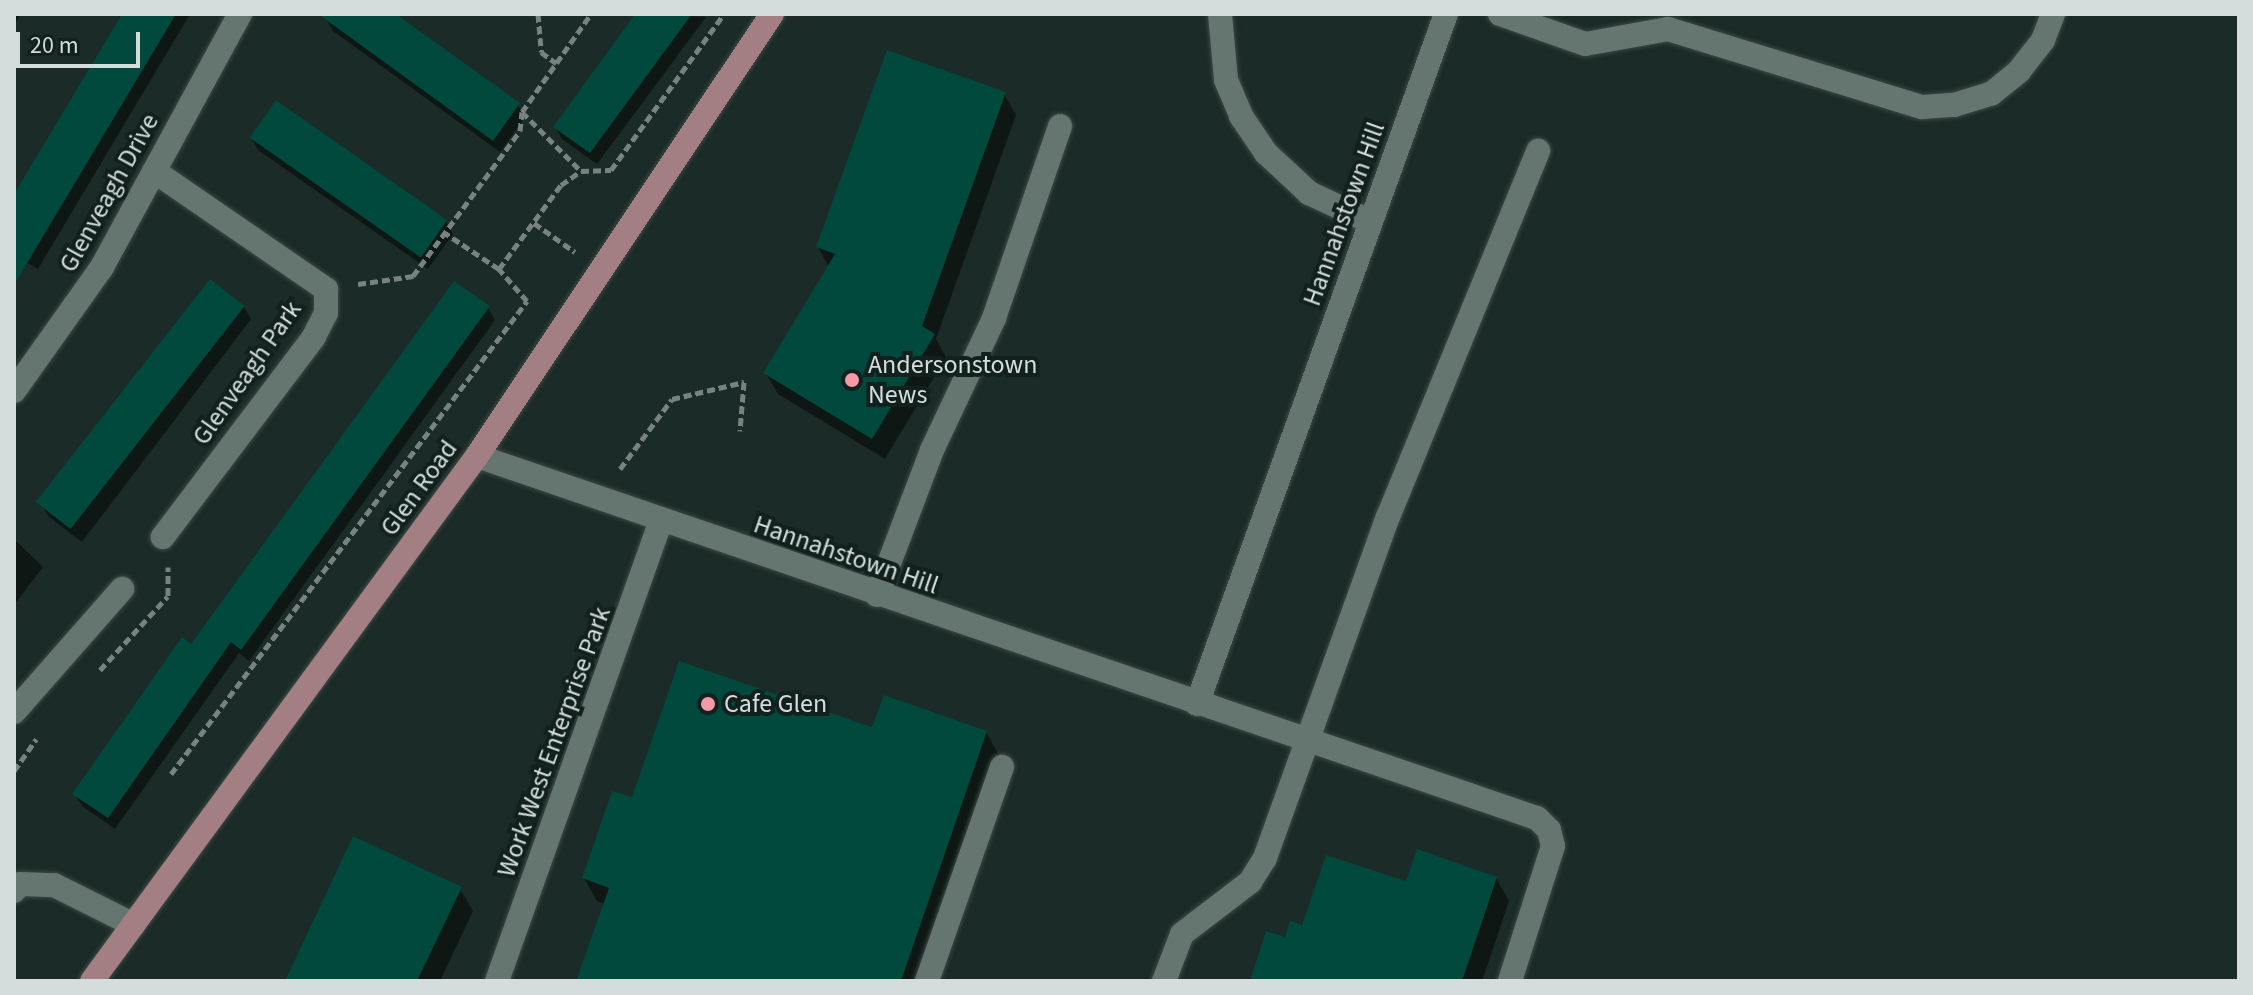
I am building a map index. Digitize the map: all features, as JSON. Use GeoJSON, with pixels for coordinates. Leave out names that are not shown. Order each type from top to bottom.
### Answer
{"type":"FeatureCollection","features":[{"type":"Feature","properties":{"kind":"main road","name":"Glen Road"},"geometry":{"type":"LineString","coordinates":[[92,981],[477,456],[772,14]]}},
{"type":"Feature","properties":{"kind":"street","name":"Glenveagh Drive"},"geometry":{"type":"LineString","coordinates":[[14,391],[74,311],[240,14]]}},
{"type":"Feature","properties":{"kind":"street"},"geometry":{"type":"LineString","coordinates":[[1220,14],[1226,80],[1241,116],[1266,153],[1309,193],[1371,222]]}},
{"type":"Feature","properties":{"kind":"street","name":"Hannahstown Hill"},"geometry":{"type":"LineString","coordinates":[[1197,704],[1446,14]]}},
{"type":"Feature","properties":{"kind":"street"},"geometry":{"type":"LineString","coordinates":[[1500,14],[1585,44],[1638,31],[1668,29],[1922,107],[1954,105],[1991,94],[2019,71],[2043,40],[2053,14]]}},
{"type":"Feature","properties":{"kind":"street"},"geometry":{"type":"LineString","coordinates":[[1611,40],[1618,14]]}},
{"type":"Feature","properties":{"kind":"street"},"geometry":{"type":"LineString","coordinates":[[877,595],[932,450],[994,318],[1060,126]]}},
{"type":"Feature","properties":{"kind":"street"},"geometry":{"type":"LineString","coordinates":[[1164,981],[1182,934],[1250,882],[1265,858],[1388,517],[1538,151]]}},
{"type":"Feature","properties":{"kind":"street","name":"Glenveagh Park"},"geometry":{"type":"LineString","coordinates":[[154,171],[326,289],[326,313],[314,337],[163,537]]}},
{"type":"Feature","properties":{"kind":"street","name":"Hannahstown Hill"},"geometry":{"type":"LineString","coordinates":[[477,456],[1197,704],[1521,811],[1549,830],[1549,864],[1510,981]]}},
{"type":"Feature","properties":{"kind":"street","name":"Work West Enterprise Park"},"geometry":{"type":"LineString","coordinates":[[497,981],[661,521]]}},
{"type":"Feature","properties":{"kind":"street"},"geometry":{"type":"LineString","coordinates":[[14,712],[122,589]]}},
{"type":"Feature","properties":{"kind":"street"},"geometry":{"type":"LineString","coordinates":[[927,981],[1002,767]]}},
{"type":"Feature","properties":{"kind":"street"},"geometry":{"type":"LineString","coordinates":[[14,891],[20,884],[54,885],[134,925]]}},
{"type":"Feature","properties":{"kind":"path"},"geometry":{"type":"LineString","coordinates":[[538,14],[541,52],[556,63]]}},
{"type":"Feature","properties":{"kind":"path"},"geometry":{"type":"LineString","coordinates":[[326,289],[413,276],[520,131],[522,112],[591,14]]}},
{"type":"Feature","properties":{"kind":"path"},"geometry":{"type":"LineString","coordinates":[[499,269],[561,185],[581,171],[611,170],[724,14]]}},
{"type":"Feature","properties":{"kind":"path"},"geometry":{"type":"LineString","coordinates":[[522,112],[581,171]]}},
{"type":"Feature","properties":{"kind":"path"},"geometry":{"type":"LineString","coordinates":[[534,223],[601,269]]}},
{"type":"Feature","properties":{"kind":"path"},"geometry":{"type":"LineString","coordinates":[[171,774],[527,301],[499,269],[445,233]]}},
{"type":"Feature","properties":{"kind":"path"},"geometry":{"type":"LineString","coordinates":[[598,499],[672,399],[744,382],[740,431]]}},
{"type":"Feature","properties":{"kind":"building"},"geometry":{"type":"Polygon","coordinates":[[[122,14],[176,14],[14,285],[14,194],[122,14]]]}},
{"type":"Feature","properties":{"kind":"building"},"geometry":{"type":"Polygon","coordinates":[[[318,14],[396,14],[520,103],[493,141],[318,14]]]}},
{"type":"Feature","properties":{"kind":"building"},"geometry":{"type":"Polygon","coordinates":[[[635,14],[692,14],[590,153],[553,127],[635,14]]]}},
{"type":"Feature","properties":{"kind":"building"},"geometry":{"type":"Polygon","coordinates":[[[887,50],[1006,92],[922,326],[935,334],[872,439],[763,373],[835,254],[816,247],[887,50]]]}},
{"type":"Feature","properties":{"kind":"building"},"geometry":{"type":"Polygon","coordinates":[[[276,100],[447,220],[421,258],[250,138],[276,100]]]}},
{"type":"Feature","properties":{"kind":"building"},"geometry":{"type":"Polygon","coordinates":[[[210,279],[245,306],[70,529],[36,502],[210,279]]]}},
{"type":"Feature","properties":{"kind":"building"},"geometry":{"type":"Polygon","coordinates":[[[454,281],[490,306],[241,650],[231,642],[108,818],[72,794],[182,637],[191,644],[454,281]]]}},
{"type":"Feature","properties":{"kind":"building"},"geometry":{"type":"Polygon","coordinates":[[[679,661],[872,727],[884,695],[987,731],[901,981],[576,981],[609,888],[582,878],[612,791],[632,797],[679,661]]]}},
{"type":"Feature","properties":{"kind":"building"},"geometry":{"type":"Polygon","coordinates":[[[353,836],[462,887],[417,981],[285,981],[353,836]]]}},
{"type":"Feature","properties":{"kind":"building"},"geometry":{"type":"Polygon","coordinates":[[[1417,849],[1497,877],[1462,981],[1250,981],[1266,931],[1285,937],[1290,921],[1302,925],[1326,855],[1406,881],[1417,849]]]}},
{"type":"Feature","properties":{"kind":"place","name":"Andersonstown News"},"geometry":{"type":"Point","coordinates":[852,380]}},
{"type":"Feature","properties":{"kind":"place","name":"Cafe Glen"},"geometry":{"type":"Point","coordinates":[708,704]}}]}
